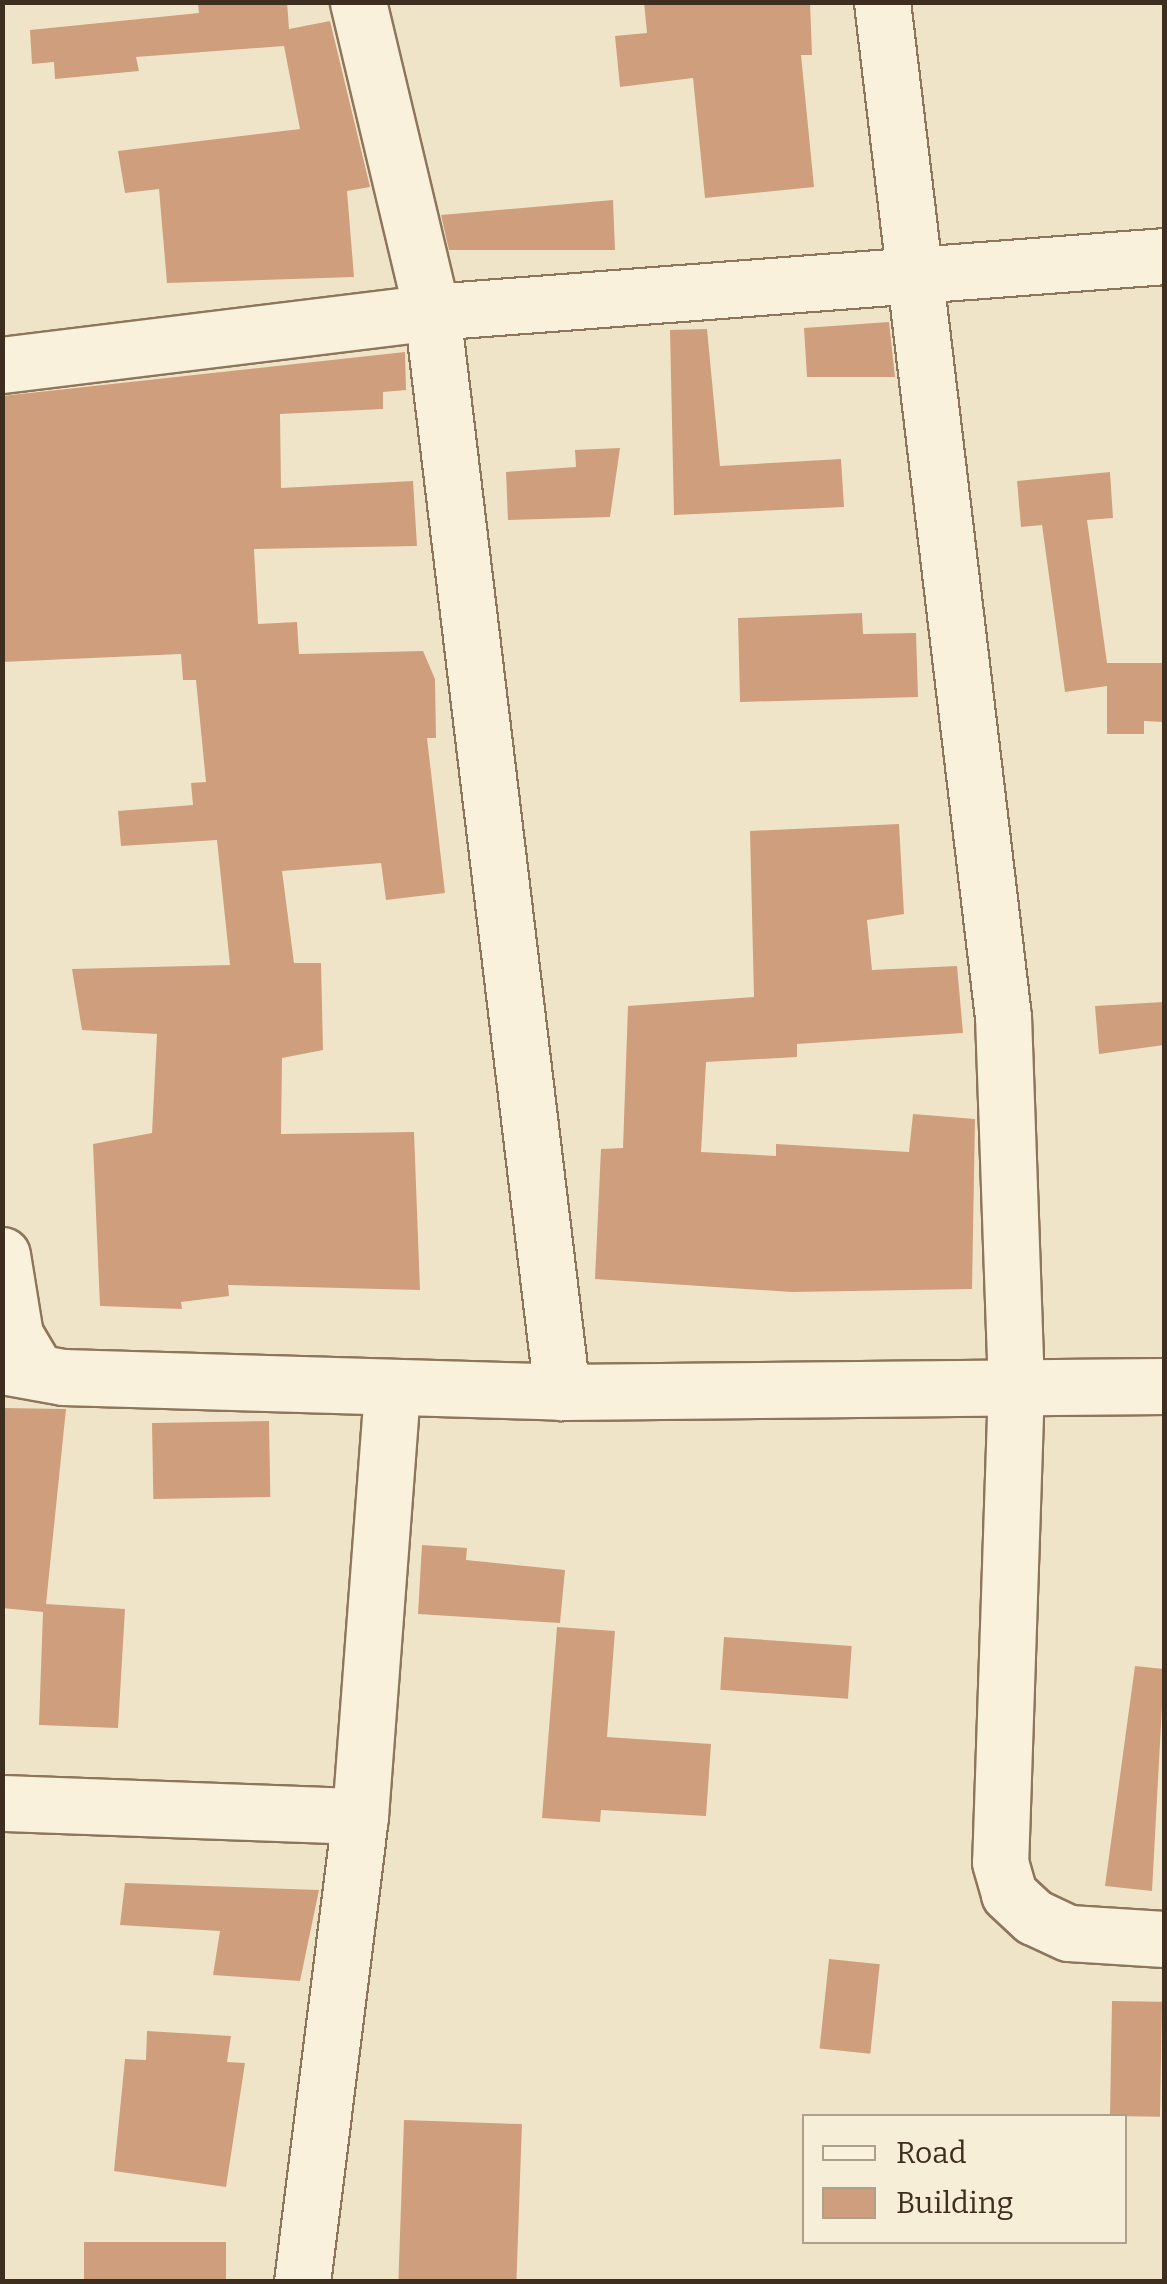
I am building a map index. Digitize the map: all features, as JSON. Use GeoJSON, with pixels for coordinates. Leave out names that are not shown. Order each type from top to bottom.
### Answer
{"type":"FeatureCollection","features":[{"type":"Feature","properties":{"kind":"street"},"geometry":{"type":"LineString","coordinates":[[358,2],[432,312],[562,1392]]}},
{"type":"Feature","properties":{"kind":"street"},"geometry":{"type":"LineString","coordinates":[[882,2],[919,274],[1003,1016],[1016,1384],[1005,1878],[1034,1917],[1069,1933],[1164,1939]]}},
{"type":"Feature","properties":{"kind":"street"},"geometry":{"type":"LineString","coordinates":[[2,364],[432,312],[1164,256]]}},
{"type":"Feature","properties":{"kind":"street"},"geometry":{"type":"LineString","coordinates":[[2,1255],[20,1369],[562,1392],[1016,1384],[1164,1386]]}},
{"type":"Feature","properties":{"kind":"street"},"geometry":{"type":"LineString","coordinates":[[302,2282],[360,1816],[392,1387]]}},
{"type":"Feature","properties":{"kind":"street"},"geometry":{"type":"LineString","coordinates":[[2,1803],[360,1816]]}},
{"type":"Feature","properties":{"kind":"building"},"geometry":{"type":"Polygon","coordinates":[[[287,2],[289,29],[330,21],[370,187],[347,191],[354,277],[167,283],[159,189],[125,193],[118,151],[300,129],[284,46],[136,57],[139,71],[55,79],[54,62],[32,64],[30,30],[199,13],[198,4],[287,2]]]}},
{"type":"Feature","properties":{"kind":"building"},"geometry":{"type":"Polygon","coordinates":[[[644,2],[810,2],[812,55],[801,55],[814,187],[705,198],[693,78],[620,87],[615,36],[647,33],[644,2]]]}},
{"type":"Feature","properties":{"kind":"building"},"geometry":{"type":"Polygon","coordinates":[[[613,200],[615,250],[449,250],[441,215],[613,200]]]}},
{"type":"Feature","properties":{"kind":"building"},"geometry":{"type":"Polygon","coordinates":[[[889,322],[895,377],[807,377],[804,328],[889,322]]]}},
{"type":"Feature","properties":{"kind":"building"},"geometry":{"type":"Polygon","coordinates":[[[707,329],[720,466],[841,459],[844,507],[674,515],[670,330],[707,329]]]}},
{"type":"Feature","properties":{"kind":"building"},"geometry":{"type":"Polygon","coordinates":[[[405,352],[406,390],[383,392],[383,409],[280,414],[281,488],[413,481],[417,546],[254,549],[258,624],[297,622],[299,654],[423,651],[435,679],[436,738],[427,738],[445,893],[386,900],[381,863],[282,871],[294,963],[321,963],[323,1050],[282,1058],[281,1134],[414,1132],[420,1290],[228,1285],[229,1296],[181,1302],[182,1309],[100,1306],[93,1144],[152,1133],[157,1034],[82,1030],[72,969],[230,965],[217,840],[121,846],[118,811],[193,805],[191,783],[206,782],[196,680],[183,680],[181,654],[2,662],[2,396],[405,352]]]}},
{"type":"Feature","properties":{"kind":"building"},"geometry":{"type":"Polygon","coordinates":[[[620,448],[610,517],[508,520],[506,472],[576,467],[575,450],[620,448]]]}},
{"type":"Feature","properties":{"kind":"building"},"geometry":{"type":"Polygon","coordinates":[[[1110,472],[1113,518],[1087,520],[1107,663],[1164,663],[1164,722],[1144,721],[1144,734],[1107,734],[1107,686],[1065,692],[1042,525],[1021,527],[1017,481],[1110,472]]]}},
{"type":"Feature","properties":{"kind":"building"},"geometry":{"type":"Polygon","coordinates":[[[862,613],[863,634],[916,633],[918,697],[740,702],[738,618],[862,613]]]}},
{"type":"Feature","properties":{"kind":"building"},"geometry":{"type":"Polygon","coordinates":[[[899,824],[904,914],[867,920],[872,970],[957,966],[963,1033],[797,1044],[797,1057],[706,1062],[701,1152],[776,1156],[776,1144],[909,1152],[913,1114],[975,1119],[972,1289],[792,1292],[595,1279],[601,1149],[623,1148],[628,1006],[754,997],[750,831],[899,824]]]}},
{"type":"Feature","properties":{"kind":"building"},"geometry":{"type":"Polygon","coordinates":[[[1164,1002],[1164,1045],[1099,1054],[1095,1006],[1164,1002]]]}},
{"type":"Feature","properties":{"kind":"building"},"geometry":{"type":"Polygon","coordinates":[[[2,1408],[66,1409],[46,1604],[125,1609],[118,1728],[39,1725],[43,1612],[2,1608],[2,1408]]]}},
{"type":"Feature","properties":{"kind":"building"},"geometry":{"type":"Polygon","coordinates":[[[269,1421],[270,1497],[153,1499],[152,1423],[269,1421]]]}},
{"type":"Feature","properties":{"kind":"building"},"geometry":{"type":"Polygon","coordinates":[[[422,1545],[467,1548],[466,1560],[565,1570],[560,1623],[418,1614],[422,1545]]]}},
{"type":"Feature","properties":{"kind":"building"},"geometry":{"type":"Polygon","coordinates":[[[557,1627],[615,1631],[607,1737],[711,1744],[706,1816],[601,1810],[600,1822],[542,1818],[557,1627]]]}},
{"type":"Feature","properties":{"kind":"building"},"geometry":{"type":"Polygon","coordinates":[[[724,1637],[852,1646],[848,1699],[720,1690],[724,1637]]]}},
{"type":"Feature","properties":{"kind":"building"},"geometry":{"type":"Polygon","coordinates":[[[1135,1666],[1164,1669],[1152,1891],[1105,1886],[1135,1666]]]}},
{"type":"Feature","properties":{"kind":"building"},"geometry":{"type":"Polygon","coordinates":[[[125,1883],[319,1890],[300,1981],[213,1975],[220,1931],[120,1925],[125,1883]]]}},
{"type":"Feature","properties":{"kind":"building"},"geometry":{"type":"Polygon","coordinates":[[[829,1959],[880,1964],[870,2054],[820,2049],[829,1959]]]}},
{"type":"Feature","properties":{"kind":"building"},"geometry":{"type":"Polygon","coordinates":[[[1112,2001],[1162,2002],[1160,2117],[1110,2114],[1112,2001]]]}},
{"type":"Feature","properties":{"kind":"building"},"geometry":{"type":"Polygon","coordinates":[[[147,2031],[231,2036],[227,2062],[245,2063],[226,2187],[114,2171],[125,2059],[146,2060],[147,2031]]]}},
{"type":"Feature","properties":{"kind":"building"},"geometry":{"type":"Polygon","coordinates":[[[404,2120],[522,2124],[516,2282],[398,2282],[404,2120]]]}},
{"type":"Feature","properties":{"kind":"building"},"geometry":{"type":"Polygon","coordinates":[[[84,2242],[226,2242],[226,2282],[84,2282],[84,2242]]]}}]}
